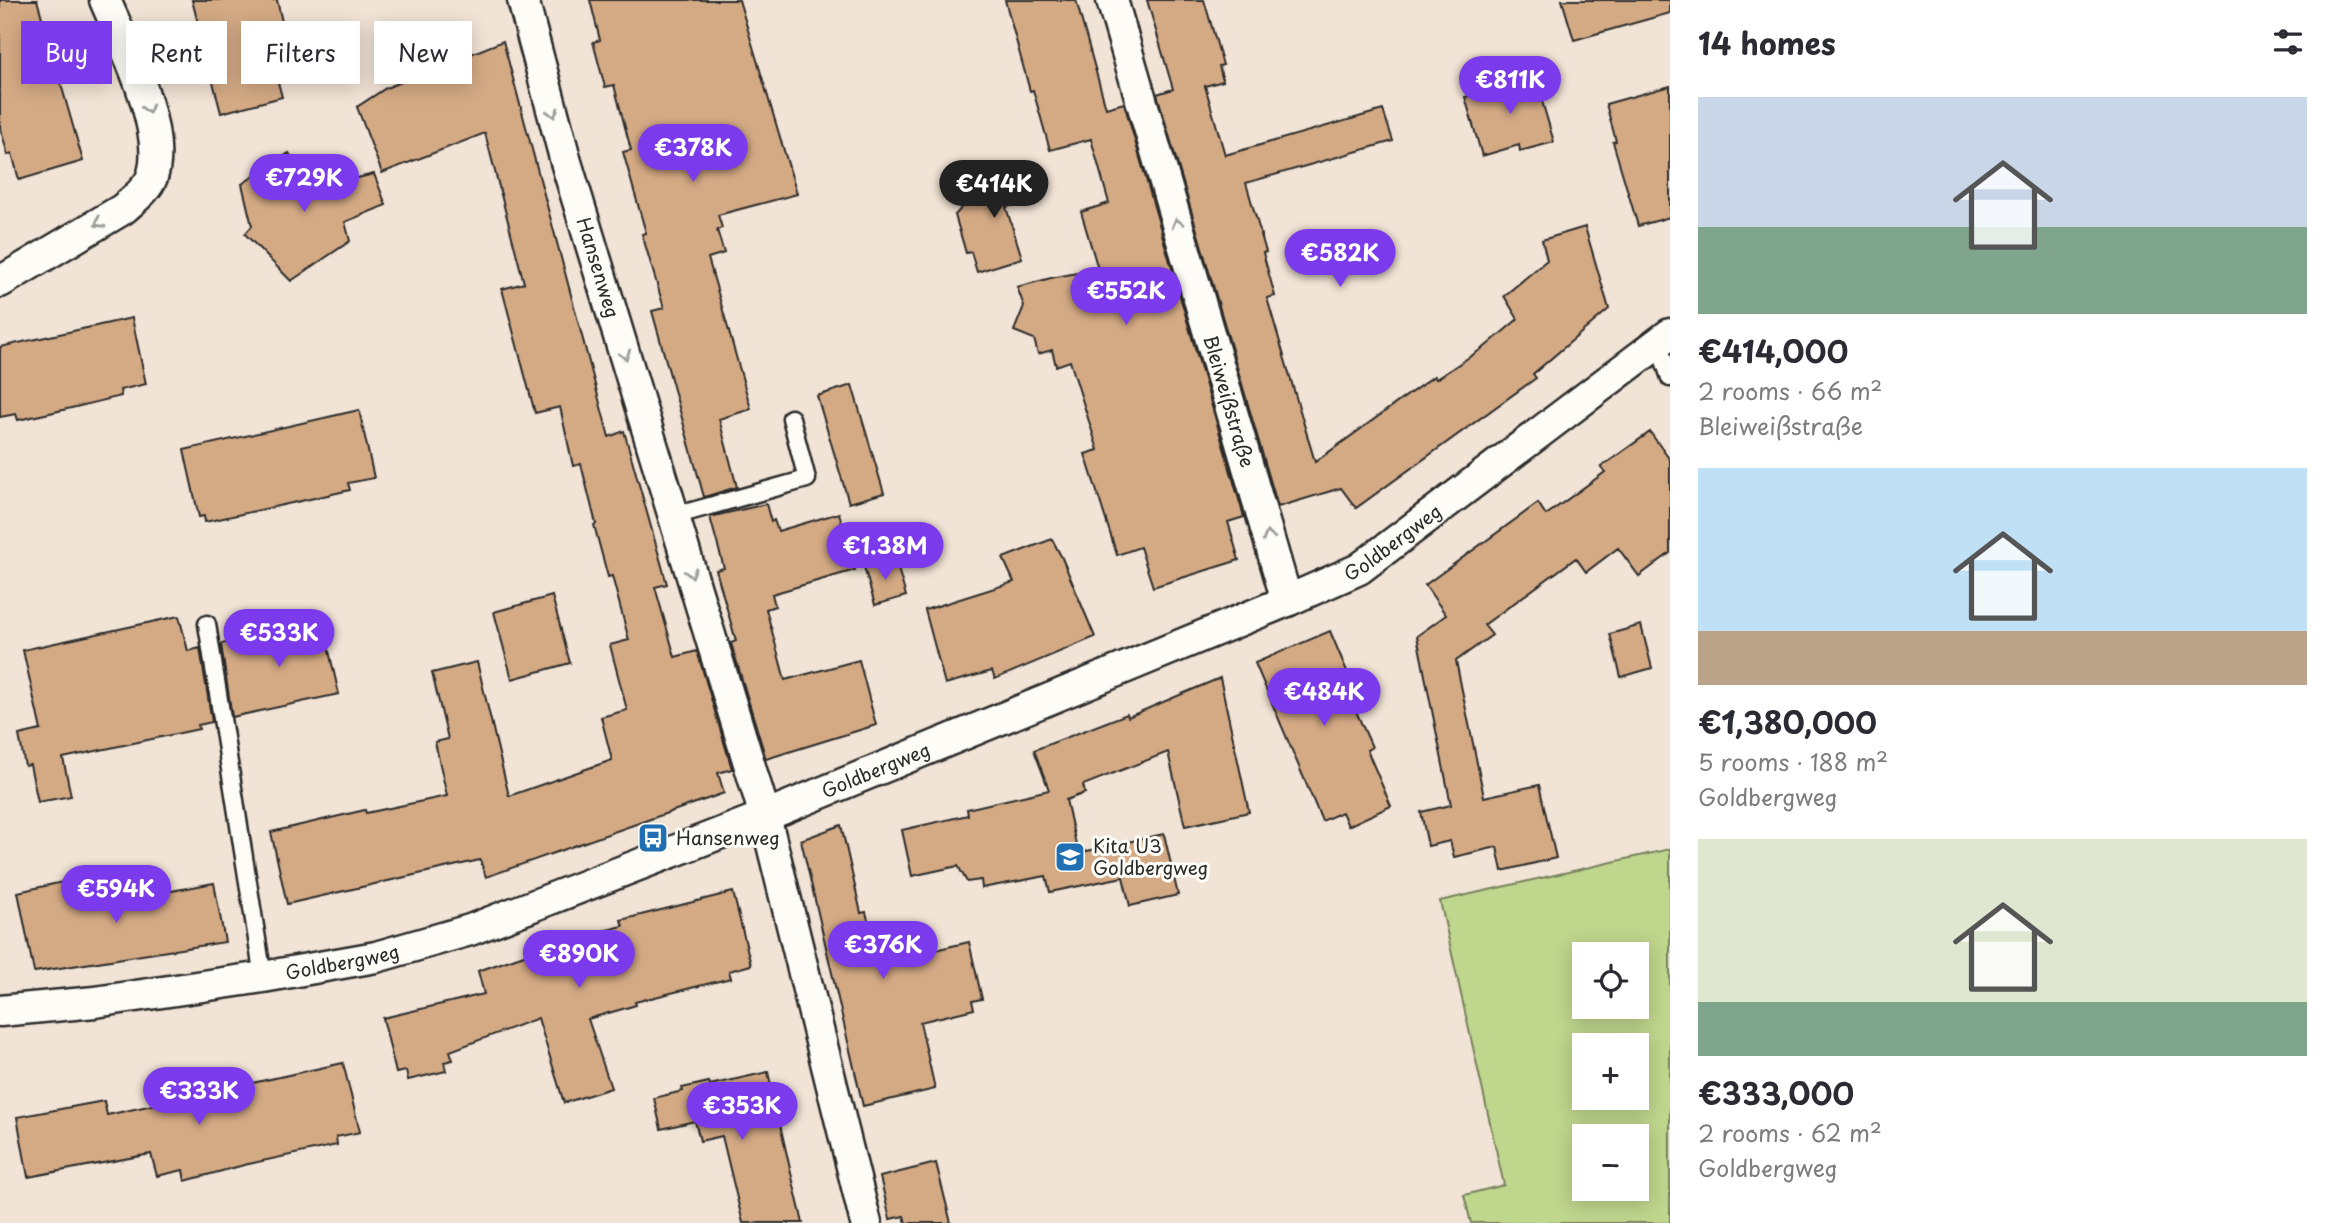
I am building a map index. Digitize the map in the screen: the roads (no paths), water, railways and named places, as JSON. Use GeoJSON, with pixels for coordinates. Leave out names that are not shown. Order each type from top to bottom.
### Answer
{"type":"FeatureCollection","features":[{"type":"Feature","properties":{"kind":"street"},"geometry":{"type":"LineString","coordinates":[[0,282],[123,209],[151,180],[156,160],[144,94],[106,0]]}},
{"type":"Feature","properties":{"kind":"street","name":"Hansenweg"},"geometry":{"type":"LineString","coordinates":[[523,0],[566,162],[765,816],[866,1223]]}},
{"type":"Feature","properties":{"kind":"street","name":"Bleiweißstraße"},"geometry":{"type":"LineString","coordinates":[[1112,0],[1287,601]]}},
{"type":"Feature","properties":{"kind":"street","name":"Goldbergweg"},"geometry":{"type":"LineString","coordinates":[[0,1011],[95,1002],[376,957],[470,930],[765,816],[1359,569],[1664,339]]}},
{"type":"Feature","properties":{"kind":"lane"},"geometry":{"type":"LineString","coordinates":[[1664,339],[1670,378]]}},
{"type":"Feature","properties":{"kind":"lane"},"geometry":{"type":"LineString","coordinates":[[674,516],[807,480],[791,418]]}},
{"type":"Feature","properties":{"kind":"lane"},"geometry":{"type":"LineString","coordinates":[[207,624],[263,977]]}},
{"type":"Feature","properties":{"kind":"place","name":"Hansenweg"},"geometry":{"type":"Point","coordinates":[653,838]}},
{"type":"Feature","properties":{"kind":"place","name":"Kita U3 Goldbergweg"},"geometry":{"type":"Point","coordinates":[1070,857]}}]}
